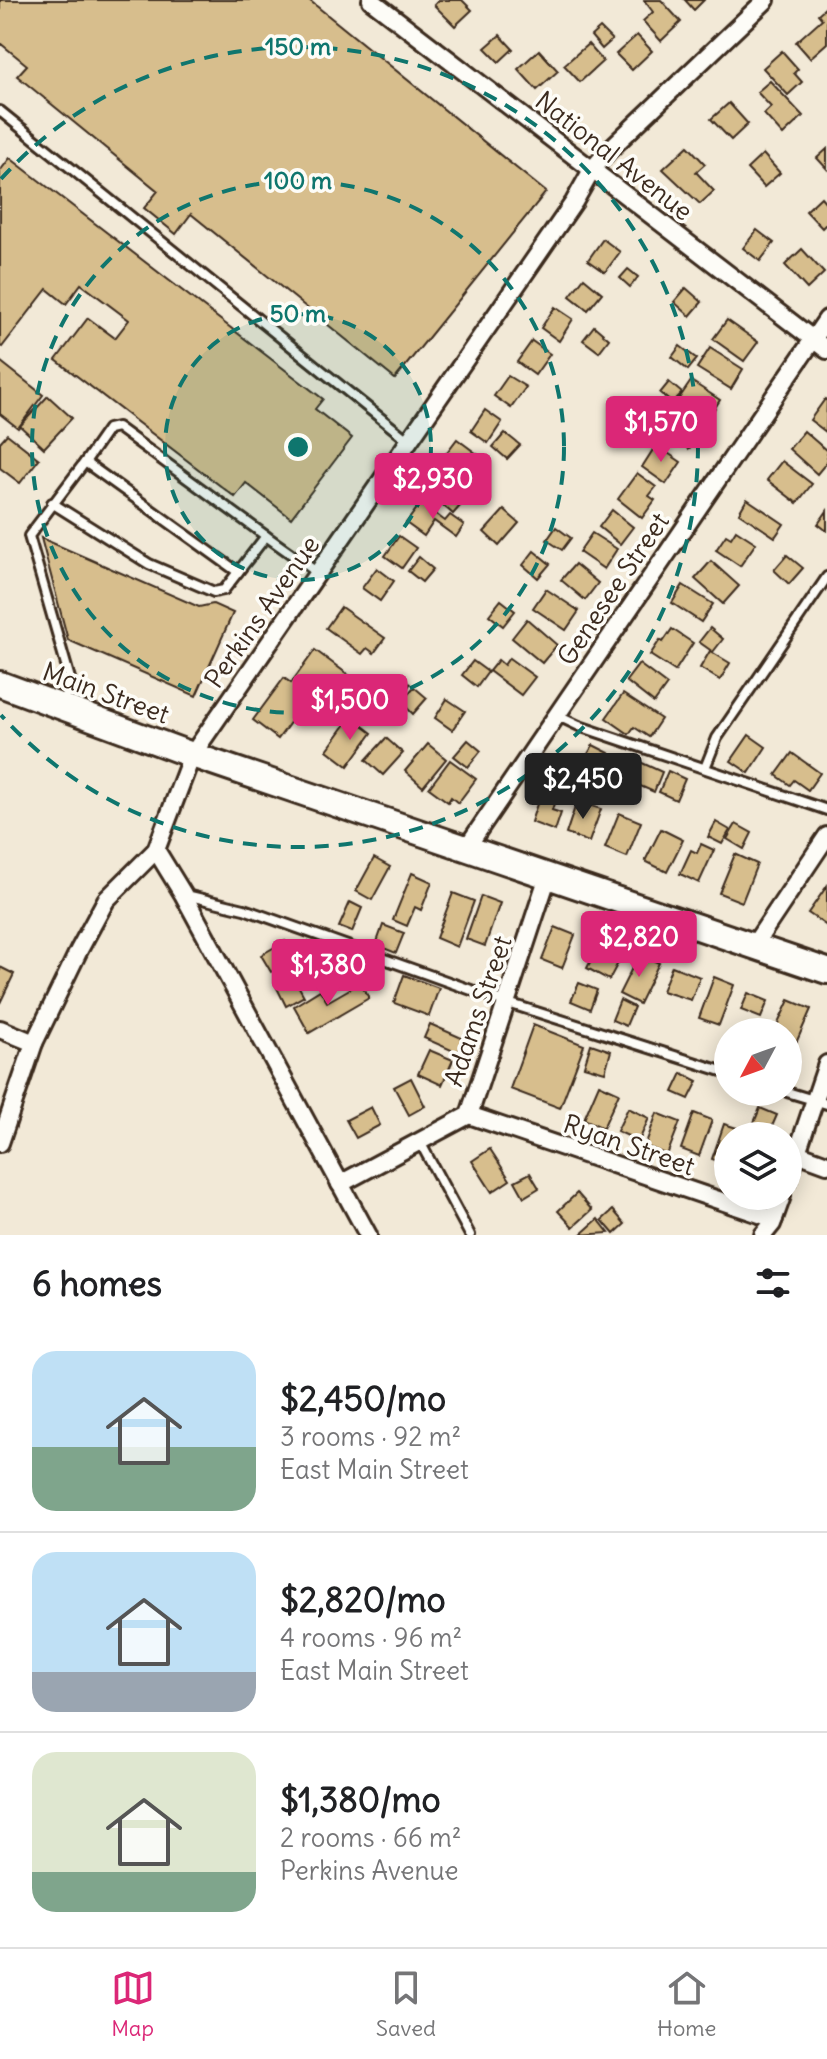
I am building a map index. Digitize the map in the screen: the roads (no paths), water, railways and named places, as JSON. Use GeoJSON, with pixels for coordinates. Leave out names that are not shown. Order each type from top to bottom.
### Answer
{"type":"FeatureCollection","features":[{"type":"Feature","properties":{"kind":"main road","name":"Main Street"},"geometry":{"type":"LineString","coordinates":[[0,684],[192,755],[827,971]]}},
{"type":"Feature","properties":{"kind":"street","name":"National Avenue"},"geometry":{"type":"LineString","coordinates":[[372,0],[827,350]]}},
{"type":"Feature","properties":{"kind":"street","name":"Perkins Avenue"},"geometry":{"type":"LineString","coordinates":[[156,850],[192,755],[574,202],[592,170],[608,151],[766,0]]}},
{"type":"Feature","properties":{"kind":"street","name":"Genesee Street"},"geometry":{"type":"LineString","coordinates":[[467,847],[827,319]]}},
{"type":"Feature","properties":{"kind":"street"},"geometry":{"type":"LineString","coordinates":[[754,945],[827,836]]}},
{"type":"Feature","properties":{"kind":"street"},"geometry":{"type":"LineString","coordinates":[[0,1143],[34,1043],[79,950],[106,900],[156,850],[183,894],[368,1235]]}},
{"type":"Feature","properties":{"kind":"street","name":"Adams Street"},"geometry":{"type":"LineString","coordinates":[[340,1184],[469,1115],[548,876]]}},
{"type":"Feature","properties":{"kind":"street"},"geometry":{"type":"LineString","coordinates":[[0,1029],[34,1043]]}},
{"type":"Feature","properties":{"kind":"street"},"geometry":{"type":"LineString","coordinates":[[802,1142],[821,1102],[827,1064]]}},
{"type":"Feature","properties":{"kind":"street","name":"Ryan Street"},"geometry":{"type":"LineString","coordinates":[[469,1115],[774,1219]]}},
{"type":"Feature","properties":{"kind":"street"},"geometry":{"type":"LineString","coordinates":[[802,1155],[827,1164]]}},
{"type":"Feature","properties":{"kind":"street"},"geometry":{"type":"LineString","coordinates":[[763,1235],[777,1210]]}},
{"type":"Feature","properties":{"kind":"lane"},"geometry":{"type":"LineString","coordinates":[[0,111],[409,441]]}},
{"type":"Feature","properties":{"kind":"lane"},"geometry":{"type":"LineString","coordinates":[[62,708],[71,682],[29,541],[31,531],[108,429],[117,427],[318,573]]}},
{"type":"Feature","properties":{"kind":"lane"},"geometry":{"type":"LineString","coordinates":[[85,462],[238,572]]}},
{"type":"Feature","properties":{"kind":"lane"},"geometry":{"type":"LineString","coordinates":[[52,503],[162,572],[214,592],[224,590],[266,536]]}},
{"type":"Feature","properties":{"kind":"lane"},"geometry":{"type":"LineString","coordinates":[[705,768],[717,738],[827,577]]}},
{"type":"Feature","properties":{"kind":"lane"},"geometry":{"type":"LineString","coordinates":[[556,715],[579,726],[827,810]]}},
{"type":"Feature","properties":{"kind":"lane"},"geometry":{"type":"LineString","coordinates":[[183,894],[215,900],[505,1002],[714,1069]]}},
{"type":"Feature","properties":{"kind":"lane"},"geometry":{"type":"LineString","coordinates":[[420,1142],[470,1235]]}}]}
